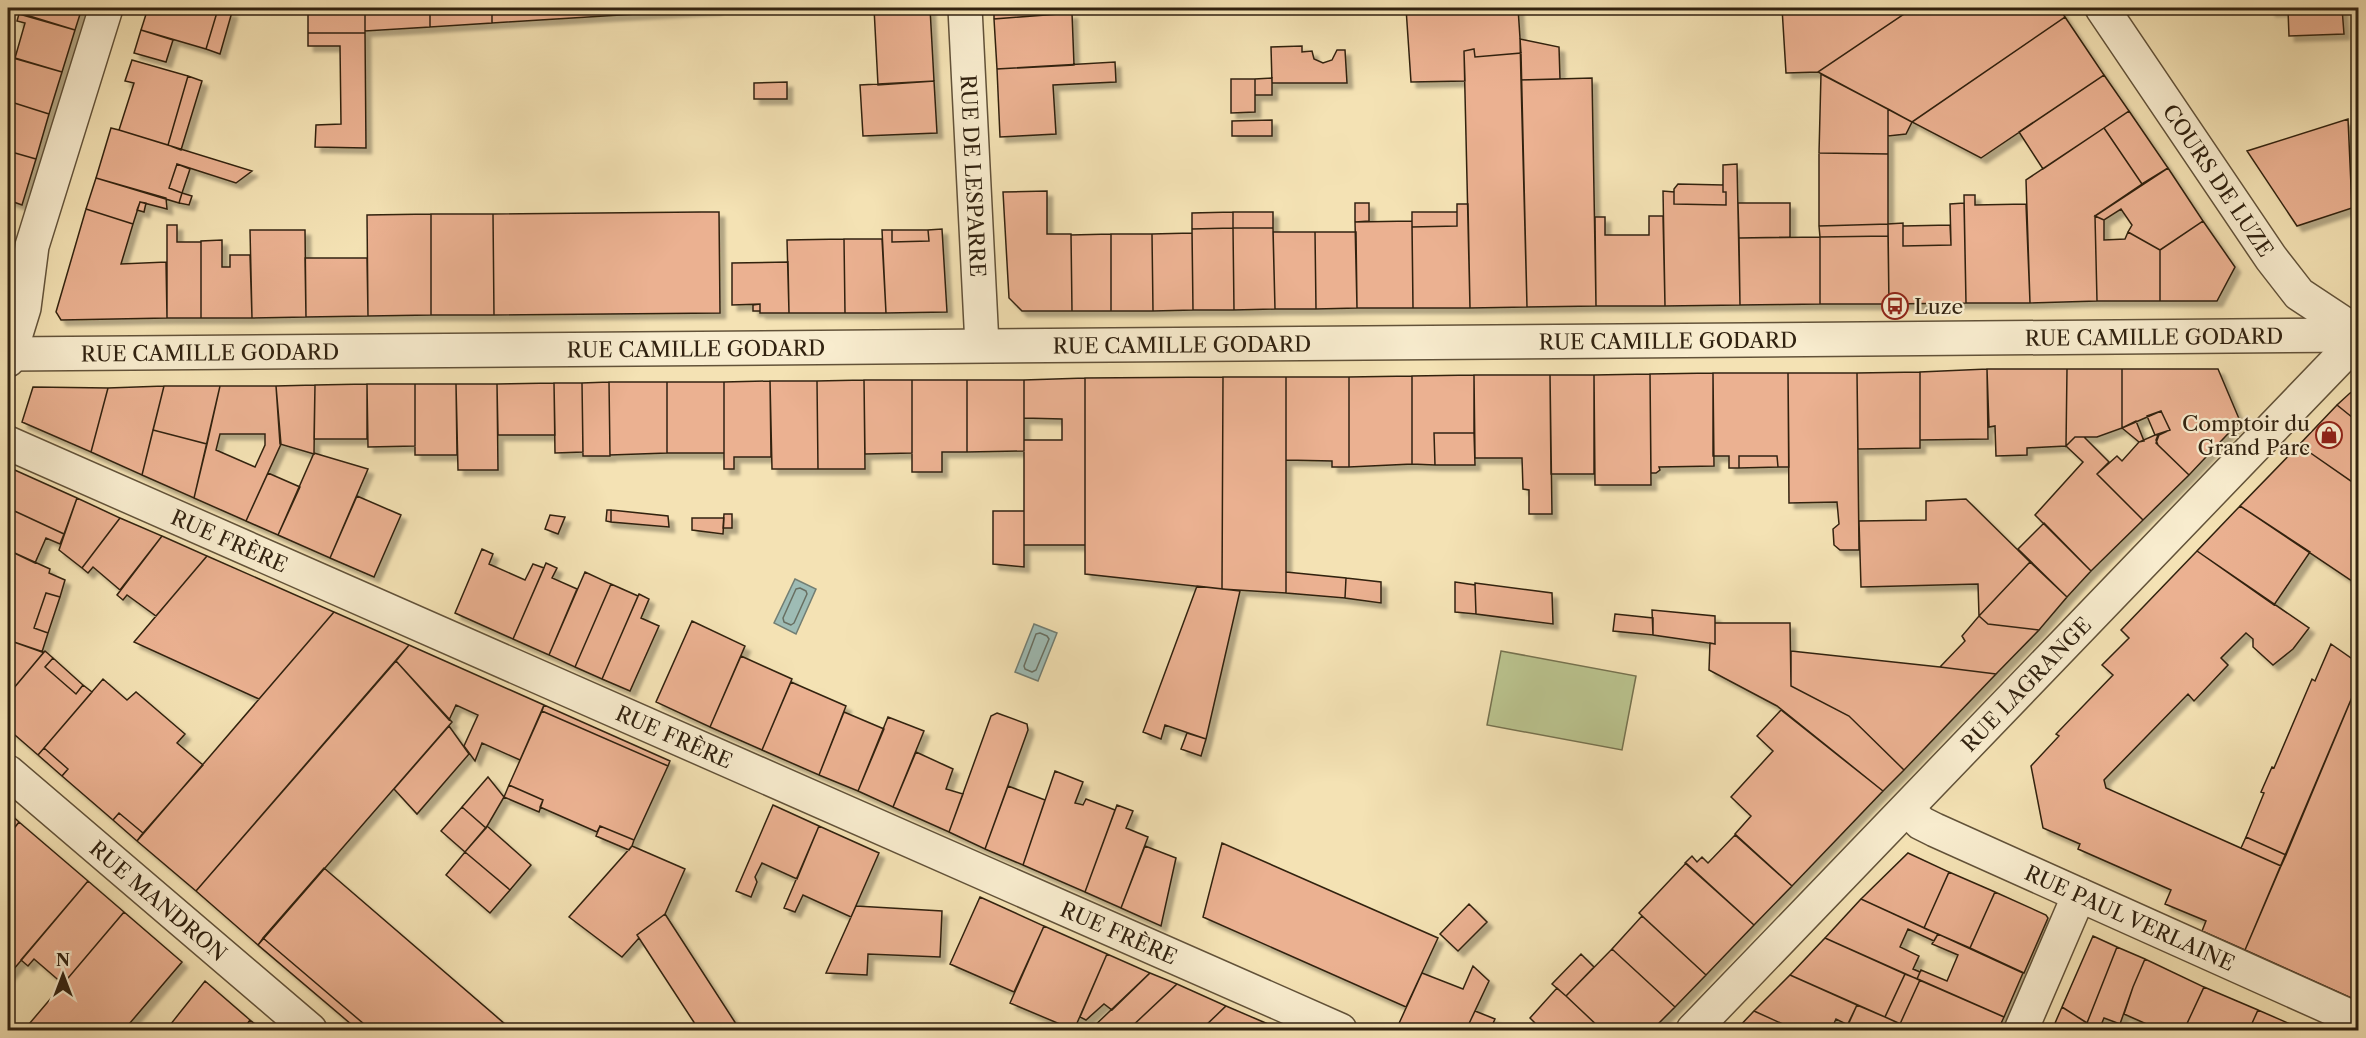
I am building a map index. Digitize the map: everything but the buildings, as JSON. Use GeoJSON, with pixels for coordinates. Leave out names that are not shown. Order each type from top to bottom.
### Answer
{"type":"FeatureCollection","features":[{"type":"Feature","properties":{"kind":"street"},"geometry":{"type":"LineString","coordinates":[[8,356],[24,308],[32,246],[106,8]]}},
{"type":"Feature","properties":{"kind":"street","name":"RUE DE LESPARRE"},"geometry":{"type":"LineString","coordinates":[[965,8],[982,345]]}},
{"type":"Feature","properties":{"kind":"street","name":"COURS DE LUZE"},"geometry":{"type":"LineString","coordinates":[[2102,8],[2271,258],[2299,294],[2358,335]]}},
{"type":"Feature","properties":{"kind":"street","name":"RUE CAMILLE GODARD"},"geometry":{"type":"LineString","coordinates":[[8,356],[982,345],[2358,335]]}},
{"type":"Feature","properties":{"kind":"street","name":"RUE LAGRANGE"},"geometry":{"type":"LineString","coordinates":[[1693,1030],[2358,335]]}},
{"type":"Feature","properties":{"kind":"street","name":"RUE FRÈRE"},"geometry":{"type":"LineString","coordinates":[[8,443],[1340,1030]]}},
{"type":"Feature","properties":{"kind":"street","name":"RUE MANDRON"},"geometry":{"type":"LineString","coordinates":[[8,772],[310,1030]]}},
{"type":"Feature","properties":{"kind":"street","name":"RUE PAUL VERLAINE"},"geometry":{"type":"LineString","coordinates":[[1906,809],[1921,823],[1935,830],[2355,1023]]}},
{"type":"Feature","properties":{"kind":"street"},"geometry":{"type":"LineString","coordinates":[[2021,1030],[2079,895]]}},
{"type":"Feature","properties":{"kind":"green space"},"geometry":{"type":"Polygon","coordinates":[[[1501,651],[1636,676],[1622,750],[1487,725],[1501,651]]]}},
{"type":"Feature","properties":{"kind":"water"},"geometry":{"type":"Polygon","coordinates":[[[795,579],[816,589],[796,634],[774,623],[795,579]]]}},
{"type":"Feature","properties":{"kind":"water"},"geometry":{"type":"Polygon","coordinates":[[[1034,624],[1057,633],[1038,681],[1015,672],[1034,624]]]}},
{"type":"Feature","properties":{"kind":"place","name":"Luze"},"geometry":{"type":"Point","coordinates":[1895,306]}},
{"type":"Feature","properties":{"kind":"place","name":"Comptoir du Grand Parc"},"geometry":{"type":"Point","coordinates":[2329,435]}}]}
